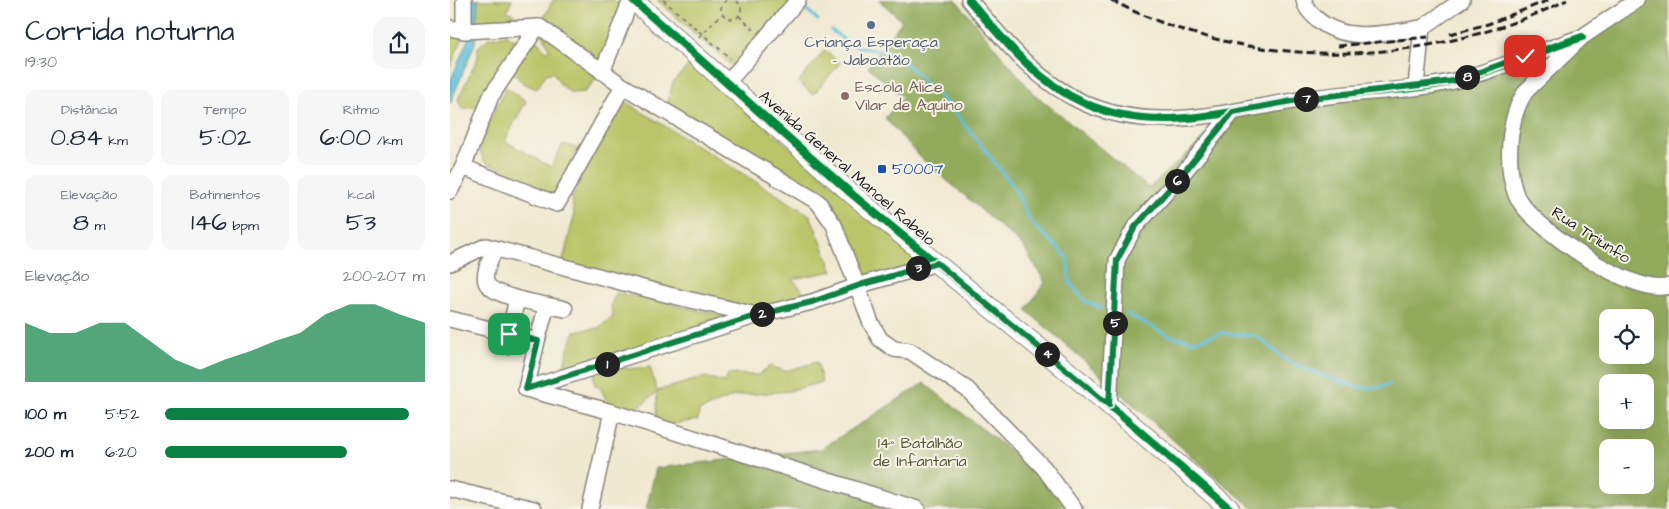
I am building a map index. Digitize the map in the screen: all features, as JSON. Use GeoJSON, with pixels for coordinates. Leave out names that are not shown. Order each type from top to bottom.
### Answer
{"type":"FeatureCollection","features":[{"type":"Feature","properties":{"kind":"main road","name":"Avenida General Manoel Rabelo"},"geometry":{"type":"LineString","coordinates":[[632,0],[853,195],[1109,405],[1230,509]]}},
{"type":"Feature","properties":{"kind":"street"},"geometry":{"type":"LineString","coordinates":[[464,0],[464,30],[537,27],[624,86],[818,202],[834,225],[871,323],[880,339],[894,349],[910,351],[968,390],[1044,468],[1074,509]]}},
{"type":"Feature","properties":{"kind":"street"},"geometry":{"type":"LineString","coordinates":[[602,72],[632,0]]}},
{"type":"Feature","properties":{"kind":"street"},"geometry":{"type":"LineString","coordinates":[[970,0],[1035,72],[1058,89],[1085,103],[1112,112],[1151,119],[1187,120],[1303,99],[1453,81],[1582,37]]}},
{"type":"Feature","properties":{"kind":"street"},"geometry":{"type":"LineString","coordinates":[[1304,0],[1310,13],[1331,30],[1346,34],[1368,35],[1422,28],[1462,0]]}},
{"type":"Feature","properties":{"kind":"street","name":"Rua Triunfo"},"geometry":{"type":"LineString","coordinates":[[1637,0],[1582,37],[1536,80],[1520,100],[1513,128],[1511,150],[1512,174],[1516,194],[1532,217],[1582,253],[1634,282],[1650,287],[1669,286]]}},
{"type":"Feature","properties":{"kind":"street"},"geometry":{"type":"LineString","coordinates":[[727,82],[795,1]]}},
{"type":"Feature","properties":{"kind":"street"},"geometry":{"type":"LineString","coordinates":[[450,191],[463,167],[491,96],[537,27]]}},
{"type":"Feature","properties":{"kind":"street"},"geometry":{"type":"LineString","coordinates":[[1416,86],[1422,28]]}},
{"type":"Feature","properties":{"kind":"street"},"geometry":{"type":"LineString","coordinates":[[463,167],[557,204],[624,86]]}},
{"type":"Feature","properties":{"kind":"street"},"geometry":{"type":"LineString","coordinates":[[1109,405],[1117,260],[1135,227],[1180,177],[1233,112]]}},
{"type":"Feature","properties":{"kind":"street"},"geometry":{"type":"LineString","coordinates":[[450,264],[486,246],[670,295],[758,315]]}},
{"type":"Feature","properties":{"kind":"street"},"geometry":{"type":"LineString","coordinates":[[495,249],[486,275],[486,284],[494,291],[517,299],[565,309]]}},
{"type":"Feature","properties":{"kind":"street"},"geometry":{"type":"LineString","coordinates":[[526,389],[758,315],[812,302],[857,286],[937,263]]}},
{"type":"Feature","properties":{"kind":"street"},"geometry":{"type":"LineString","coordinates":[[508,340],[517,299]]}},
{"type":"Feature","properties":{"kind":"street"},"geometry":{"type":"LineString","coordinates":[[526,389],[547,305]]}},
{"type":"Feature","properties":{"kind":"street"},"geometry":{"type":"LineString","coordinates":[[450,319],[508,340],[538,341]]}},
{"type":"Feature","properties":{"kind":"street"},"geometry":{"type":"LineString","coordinates":[[526,389],[612,412],[917,509]]}},
{"type":"Feature","properties":{"kind":"street"},"geometry":{"type":"LineString","coordinates":[[590,509],[612,412]]}},
{"type":"Feature","properties":{"kind":"street"},"geometry":{"type":"LineString","coordinates":[[450,488],[534,509]]}},
{"type":"Feature","properties":{"kind":"path"},"geometry":{"type":"LineString","coordinates":[[663,0],[736,61]]}},
{"type":"Feature","properties":{"kind":"path"},"geometry":{"type":"LineString","coordinates":[[725,0],[721,7],[722,14],[730,20],[739,16],[742,10],[736,0]]}},
{"type":"Feature","properties":{"kind":"path"},"geometry":{"type":"LineString","coordinates":[[736,0],[741,0]]}},
{"type":"Feature","properties":{"kind":"path"},"geometry":{"type":"LineString","coordinates":[[699,37],[722,14]]}},
{"type":"Feature","properties":{"kind":"path"},"geometry":{"type":"LineString","coordinates":[[739,16],[760,35]]}},
{"type":"Feature","properties":{"kind":"green space"},"geometry":{"type":"Polygon","coordinates":[[[464,0],[512,0],[507,11],[539,27],[464,31],[464,0]]]}},
{"type":"Feature","properties":{"kind":"green space"},"geometry":{"type":"Polygon","coordinates":[[[553,0],[614,0],[622,7],[602,72],[585,92],[571,93],[560,84],[553,72],[546,74],[537,89],[523,83],[513,73],[482,106],[462,109],[458,99],[478,58],[478,47],[489,38],[507,35],[517,42],[515,49],[537,40],[547,52],[549,47],[539,27],[553,0]]]}},
{"type":"Feature","properties":{"kind":"green space"},"geometry":{"type":"Polygon","coordinates":[[[657,0],[798,0],[739,72],[657,0]]]}},
{"type":"Feature","properties":{"kind":"green space"},"geometry":{"type":"Polygon","coordinates":[[[879,0],[956,0],[1032,92],[1149,188],[1233,112],[1478,73],[1604,22],[1641,0],[1669,0],[1669,509],[1254,509],[1026,310],[1045,282],[1023,246],[921,158],[885,118],[903,97],[868,67],[902,21],[879,0]]]}},
{"type":"Feature","properties":{"kind":"green space"},"geometry":{"type":"Polygon","coordinates":[[[453,35],[462,39],[450,68],[450,42],[453,35]]]}},
{"type":"Feature","properties":{"kind":"green space"},"geometry":{"type":"Polygon","coordinates":[[[825,50],[840,63],[813,95],[798,82],[825,50]]]}},
{"type":"Feature","properties":{"kind":"green space"},"geometry":{"type":"Polygon","coordinates":[[[691,63],[929,266],[860,285],[821,200],[667,106],[673,82],[691,63]]]}},
{"type":"Feature","properties":{"kind":"green space"},"geometry":{"type":"Polygon","coordinates":[[[506,87],[526,101],[505,141],[551,167],[563,144],[577,148],[570,167],[552,196],[484,161],[478,145],[506,87]]]}},
{"type":"Feature","properties":{"kind":"green space"},"geometry":{"type":"Polygon","coordinates":[[[624,101],[810,215],[833,271],[793,279],[812,302],[758,315],[562,264],[574,216],[572,199],[592,152],[624,101]]]}},
{"type":"Feature","properties":{"kind":"green space"},"geometry":{"type":"Polygon","coordinates":[[[616,293],[667,301],[677,306],[732,317],[619,364],[628,369],[650,367],[657,391],[705,377],[725,382],[728,374],[758,375],[770,366],[785,371],[817,362],[822,382],[789,391],[734,396],[699,411],[698,420],[667,425],[656,418],[657,392],[640,406],[622,413],[609,406],[601,389],[595,385],[594,377],[598,363],[562,375],[568,349],[575,331],[598,328],[613,317],[611,305],[616,293]]]}},
{"type":"Feature","properties":{"kind":"green space","name":"14° Batalhão de Infantaria"},"geometry":{"type":"Polygon","coordinates":[[[924,383],[1084,509],[646,509],[656,468],[821,449],[924,383]]]}},
{"type":"Feature","properties":{"kind":"water"},"geometry":{"type":"Polygon","coordinates":[[[470,0],[478,0],[475,43],[450,104],[450,82],[468,39],[470,0]]]}},
{"type":"Feature","properties":{"kind":"waterway"},"geometry":{"type":"LineString","coordinates":[[805,8],[818,20]]}},
{"type":"Feature","properties":{"kind":"waterway"},"geometry":{"type":"LineString","coordinates":[[831,30],[851,45],[897,55],[950,106],[1014,187],[1030,221],[1067,257],[1070,283],[1085,301],[1102,308]]}},
{"type":"Feature","properties":{"kind":"waterway"},"geometry":{"type":"LineString","coordinates":[[1127,314],[1170,336],[1195,341],[1222,333],[1256,336],[1289,362],[1336,380],[1357,387],[1376,388],[1390,384]]}},
{"type":"Feature","properties":{"kind":"railway"},"geometry":{"type":"LineString","coordinates":[[1111,0],[1165,24],[1221,40],[1280,50],[1339,53],[1398,50],[1456,39],[1513,23],[1567,0]]}},
{"type":"Feature","properties":{"kind":"railway"},"geometry":{"type":"LineString","coordinates":[[1450,34],[1488,24],[1549,0]]}},
{"type":"Feature","properties":{"kind":"railway"},"geometry":{"type":"LineString","coordinates":[[1338,46],[1428,37]]}},
{"type":"Feature","properties":{"kind":"cycle path"},"geometry":{"type":"LineString","coordinates":[[633,0],[853,195],[1109,405],[1230,509]]}},
{"type":"Feature","properties":{"kind":"cycle path"},"geometry":{"type":"LineString","coordinates":[[969,0],[1021,58],[1050,83],[1084,103],[1111,113],[1138,118],[1191,118],[1319,97],[1435,85],[1486,71],[1582,37]]}},
{"type":"Feature","properties":{"kind":"place","name":"Criança Esperaça - Jaboatão"},"geometry":{"type":"Point","coordinates":[871,25]}},
{"type":"Feature","properties":{"kind":"place","name":"Escola Alice Vilar de Aquino"},"geometry":{"type":"Point","coordinates":[845,96]}},
{"type":"Feature","properties":{"kind":"place","name":"50007"},"geometry":{"type":"Point","coordinates":[882,169]}},
{"type":"Feature","properties":{"kind":"route"},"geometry":{"type":"LineString","coordinates":[[509,334],[538,341],[526,389],[758,315],[812,302],[860,285],[937,263],[1109,405],[1115,314],[1114,277],[1117,260],[1124,244],[1135,227],[1180,177],[1233,112],[1303,99],[1343,96],[1453,81],[1525,56]]}}]}
